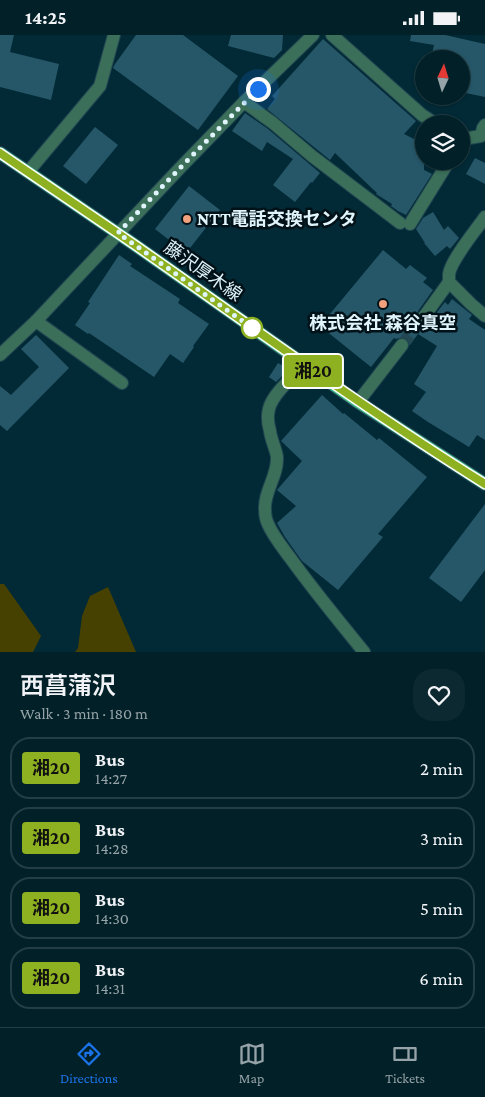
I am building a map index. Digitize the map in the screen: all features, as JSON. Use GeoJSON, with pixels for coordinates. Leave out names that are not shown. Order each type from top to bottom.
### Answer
{"type":"FeatureCollection","features":[{"type":"Feature","properties":{"kind":"main road","name":"藤沢厚木線"},"geometry":{"type":"LineString","coordinates":[[0,153],[118,233],[358,402],[485,484]]}},
{"type":"Feature","properties":{"kind":"street"},"geometry":{"type":"LineString","coordinates":[[28,172],[100,86],[114,35]]}},
{"type":"Feature","properties":{"kind":"street"},"geometry":{"type":"LineString","coordinates":[[0,355],[36,321],[244,102],[313,35]]}},
{"type":"Feature","properties":{"kind":"street"},"geometry":{"type":"LineString","coordinates":[[332,35],[422,115]]}},
{"type":"Feature","properties":{"kind":"street"},"geometry":{"type":"LineString","coordinates":[[244,102],[273,123],[312,156],[405,223],[443,170]]}},
{"type":"Feature","properties":{"kind":"street"},"geometry":{"type":"LineString","coordinates":[[470,137],[484,134]]}},
{"type":"Feature","properties":{"kind":"street"},"geometry":{"type":"LineString","coordinates":[[423,318],[449,281],[451,267],[485,217]]}},
{"type":"Feature","properties":{"kind":"street"},"geometry":{"type":"LineString","coordinates":[[449,281],[485,316]]}},
{"type":"Feature","properties":{"kind":"street"},"geometry":{"type":"LineString","coordinates":[[36,321],[122,383]]}},
{"type":"Feature","properties":{"kind":"street"},"geometry":{"type":"LineString","coordinates":[[358,402],[402,345]]}},
{"type":"Feature","properties":{"kind":"street"},"geometry":{"type":"LineString","coordinates":[[305,365],[282,388],[273,399],[269,408],[268,417],[276,457],[274,475],[265,501],[267,522],[271,531],[301,572],[364,652]]}},
{"type":"Feature","properties":{"kind":"shaded area"},"geometry":{"type":"Polygon","coordinates":[[[0,584],[4,584],[41,636],[33,652],[0,652],[0,584]]]}},
{"type":"Feature","properties":{"kind":"shaded area"},"geometry":{"type":"Polygon","coordinates":[[[108,587],[136,652],[75,652],[78,648],[82,616],[90,596],[108,587]]]}},
{"type":"Feature","properties":{"kind":"building"},"geometry":{"type":"Polygon","coordinates":[[[0,35],[14,35],[10,52],[59,64],[51,100],[0,87],[0,35]]]}},
{"type":"Feature","properties":{"kind":"building"},"geometry":{"type":"Polygon","coordinates":[[[136,35],[183,35],[238,76],[198,130],[113,68],[136,35]]]}},
{"type":"Feature","properties":{"kind":"building"},"geometry":{"type":"Polygon","coordinates":[[[231,35],[283,35],[282,50],[274,58],[228,46],[231,35]]]}},
{"type":"Feature","properties":{"kind":"building"},"geometry":{"type":"Polygon","coordinates":[[[411,35],[445,35],[485,44],[485,97],[470,94],[470,50],[433,50],[434,45],[410,41],[411,35]]]}},
{"type":"Feature","properties":{"kind":"building"},"geometry":{"type":"Polygon","coordinates":[[[323,39],[415,120],[404,134],[415,140],[415,170],[424,170],[432,174],[406,215],[376,194],[335,153],[330,160],[267,109],[275,99],[272,96],[323,39]]]}},
{"type":"Feature","properties":{"kind":"building"},"geometry":{"type":"Polygon","coordinates":[[[245,113],[268,129],[320,173],[295,202],[273,185],[293,159],[267,142],[262,151],[232,131],[245,113]]]}},
{"type":"Feature","properties":{"kind":"building"},"geometry":{"type":"Polygon","coordinates":[[[95,127],[118,145],[86,184],[63,166],[95,127]]]}},
{"type":"Feature","properties":{"kind":"building"},"geometry":{"type":"Polygon","coordinates":[[[475,158],[485,163],[485,184],[466,174],[470,170],[475,158]]]}},
{"type":"Feature","properties":{"kind":"building","name":"NTT電話交換センタ"},"geometry":{"type":"Polygon","coordinates":[[[189,186],[220,210],[186,253],[155,229],[189,186]]]}},
{"type":"Feature","properties":{"kind":"building"},"geometry":{"type":"Polygon","coordinates":[[[433,212],[444,230],[448,226],[459,238],[450,249],[447,246],[435,256],[424,243],[416,229],[423,218],[433,212]]]}},
{"type":"Feature","properties":{"kind":"building"},"geometry":{"type":"Polygon","coordinates":[[[383,250],[406,269],[410,265],[427,278],[423,282],[433,290],[416,314],[415,321],[418,324],[422,326],[427,325],[445,302],[448,305],[452,299],[472,315],[469,319],[485,330],[485,440],[477,435],[469,447],[412,411],[426,392],[414,384],[437,346],[418,334],[410,345],[407,338],[394,338],[371,367],[320,326],[383,250]]]}},
{"type":"Feature","properties":{"kind":"building"},"geometry":{"type":"Polygon","coordinates":[[[119,255],[132,264],[130,266],[180,299],[178,303],[209,324],[183,363],[170,354],[154,377],[75,325],[119,255]]]}},
{"type":"Feature","properties":{"kind":"building"},"geometry":{"type":"Polygon","coordinates":[[[36,335],[69,368],[7,431],[0,425],[0,386],[11,395],[39,367],[21,349],[36,335]]]}},
{"type":"Feature","properties":{"kind":"building"},"geometry":{"type":"Polygon","coordinates":[[[278,363],[289,369],[276,382],[269,377],[278,363]]]}},
{"type":"Feature","properties":{"kind":"building"},"geometry":{"type":"Polygon","coordinates":[[[322,395],[343,414],[377,440],[379,438],[427,477],[378,534],[383,537],[338,590],[302,561],[277,523],[296,506],[277,490],[302,461],[281,441],[322,395]]]}},
{"type":"Feature","properties":{"kind":"building"},"geometry":{"type":"Polygon","coordinates":[[[485,504],[485,570],[461,602],[429,578],[485,504]]]}},
{"type":"Feature","properties":{"kind":"tunnel"},"geometry":{"type":"LineString","coordinates":[[402,345],[423,318]]}},
{"type":"Feature","properties":{"kind":"bus line","name":"湘20"},"geometry":{"type":"LineString","coordinates":[[0,153],[345,393],[485,484]]}},
{"type":"Feature","properties":{"kind":"place","name":"NTT電話交換センタ"},"geometry":{"type":"Point","coordinates":[187,219]}},
{"type":"Feature","properties":{"kind":"place","name":"株式会社 森谷真空"},"geometry":{"type":"Point","coordinates":[383,304]}},
{"type":"Feature","properties":{"kind":"route"},"geometry":{"type":"LineString","coordinates":[[252,328],[258,332],[118,233],[258,89]]}}]}
